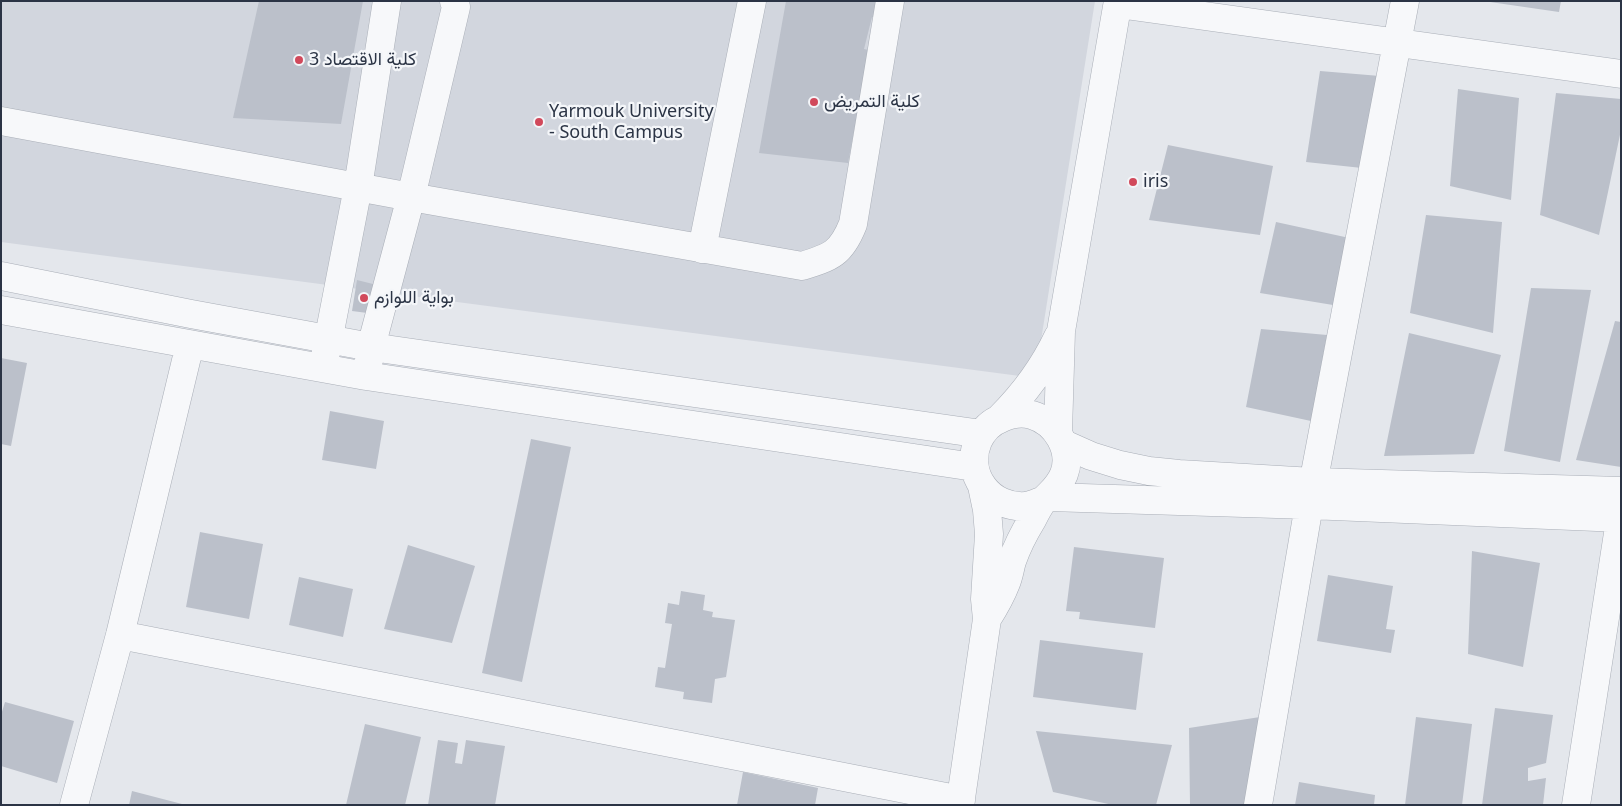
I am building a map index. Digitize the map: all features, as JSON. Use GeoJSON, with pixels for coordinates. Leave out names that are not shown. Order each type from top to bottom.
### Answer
{"type":"FeatureCollection","features":[{"type":"Feature","properties":{"kind":"street"},"geometry":{"type":"LineString","coordinates":[[323,369],[358,187],[387,1]]}},
{"type":"Feature","properties":{"kind":"street"},"geometry":{"type":"LineString","coordinates":[[366,376],[370,347],[411,198],[456,7],[454,1]]}},
{"type":"Feature","properties":{"kind":"street"},"geometry":{"type":"LineString","coordinates":[[702,249],[752,1]]}},
{"type":"Feature","properties":{"kind":"street"},"geometry":{"type":"LineString","coordinates":[[1,121],[411,198],[802,266],[823,260],[839,250],[847,240],[854,224],[890,1]]}},
{"type":"Feature","properties":{"kind":"street"},"geometry":{"type":"LineString","coordinates":[[1258,805],[1311,493],[1405,1]]}},
{"type":"Feature","properties":{"kind":"street"},"geometry":{"type":"LineString","coordinates":[[987,620],[998,601],[1021,540],[1046,498],[1058,486],[1065,473],[1066,459],[1061,438],[1061,331],[1118,3],[1621,74]]}},
{"type":"Feature","properties":{"kind":"street"},"geometry":{"type":"LineString","coordinates":[[1,276],[370,347],[991,426],[1015,414],[1031,415],[1046,421],[1061,438],[1098,458],[1149,471],[1311,493],[1620,517],[1576,805]]}},
{"type":"Feature","properties":{"kind":"street"},"geometry":{"type":"LineString","coordinates":[[1,310],[323,369],[978,476],[994,498],[1010,505],[1028,506],[1046,498],[1311,493],[1621,491]]}},
{"type":"Feature","properties":{"kind":"street"},"geometry":{"type":"LineString","coordinates":[[120,635],[961,802],[987,620],[985,592],[989,534],[987,510],[978,476],[975,449],[991,426],[1018,399],[1035,378],[1061,331]]}},
{"type":"Feature","properties":{"kind":"street"},"geometry":{"type":"LineString","coordinates":[[74,805],[120,635],[190,344]]}},
{"type":"Feature","properties":{"kind":"shaded area","name":"Yarmouk University - South Campus"},"geometry":{"type":"Polygon","coordinates":[[[1,1],[1095,1],[1035,378],[1,242],[1,1]]]}},
{"type":"Feature","properties":{"kind":"building","name":"كلية الاقتصاد 3"},"geometry":{"type":"Polygon","coordinates":[[[259,1],[363,1],[341,124],[233,118],[259,1]]]}},
{"type":"Feature","properties":{"kind":"building","name":"كلية التمريض"},"geometry":{"type":"Polygon","coordinates":[[[786,1],[880,1],[877,17],[872,17],[864,49],[869,50],[848,163],[759,153],[786,1]]]}},
{"type":"Feature","properties":{"kind":"building"},"geometry":{"type":"Polygon","coordinates":[[[1490,1],[1561,1],[1559,12],[1490,1]]]}},
{"type":"Feature","properties":{"kind":"building"},"geometry":{"type":"Polygon","coordinates":[[[1320,71],[1380,76],[1362,168],[1306,162],[1320,71]]]}},
{"type":"Feature","properties":{"kind":"building"},"geometry":{"type":"Polygon","coordinates":[[[1458,89],[1519,98],[1511,200],[1450,186],[1458,89]]]}},
{"type":"Feature","properties":{"kind":"building"},"geometry":{"type":"Polygon","coordinates":[[[1556,93],[1621,99],[1621,130],[1599,235],[1540,215],[1556,93]]]}},
{"type":"Feature","properties":{"kind":"building"},"geometry":{"type":"Polygon","coordinates":[[[1168,145],[1273,166],[1260,235],[1149,220],[1168,145]]]}},
{"type":"Feature","properties":{"kind":"building"},"geometry":{"type":"Polygon","coordinates":[[[1426,215],[1502,222],[1493,333],[1410,313],[1426,215]]]}},
{"type":"Feature","properties":{"kind":"building"},"geometry":{"type":"Polygon","coordinates":[[[1276,222],[1354,239],[1333,305],[1260,293],[1276,222]]]}},
{"type":"Feature","properties":{"kind":"building","name":"بواية اللوازم"},"geometry":{"type":"Polygon","coordinates":[[[357,280],[373,284],[375,314],[352,311],[357,280]]]}},
{"type":"Feature","properties":{"kind":"building"},"geometry":{"type":"Polygon","coordinates":[[[1531,288],[1591,290],[1560,462],[1504,451],[1531,288]]]}},
{"type":"Feature","properties":{"kind":"building"},"geometry":{"type":"Polygon","coordinates":[[[1615,321],[1621,322],[1621,467],[1576,460],[1615,321]]]}},
{"type":"Feature","properties":{"kind":"building"},"geometry":{"type":"Polygon","coordinates":[[[1261,329],[1327,335],[1311,421],[1246,407],[1261,329]]]}},
{"type":"Feature","properties":{"kind":"building"},"geometry":{"type":"Polygon","coordinates":[[[1409,333],[1501,355],[1474,454],[1384,456],[1409,333]]]}},
{"type":"Feature","properties":{"kind":"building"},"geometry":{"type":"Polygon","coordinates":[[[1,358],[27,363],[11,446],[1,444],[1,358]]]}},
{"type":"Feature","properties":{"kind":"building"},"geometry":{"type":"Polygon","coordinates":[[[330,411],[384,421],[376,469],[322,460],[330,411]]]}},
{"type":"Feature","properties":{"kind":"building"},"geometry":{"type":"Polygon","coordinates":[[[531,439],[571,447],[522,682],[482,673],[531,439]]]}},
{"type":"Feature","properties":{"kind":"building"},"geometry":{"type":"Polygon","coordinates":[[[200,532],[263,544],[249,619],[186,607],[200,532]]]}},
{"type":"Feature","properties":{"kind":"building"},"geometry":{"type":"Polygon","coordinates":[[[408,545],[475,566],[452,643],[384,629],[408,545]]]}},
{"type":"Feature","properties":{"kind":"building"},"geometry":{"type":"Polygon","coordinates":[[[1074,547],[1164,558],[1155,628],[1079,619],[1080,612],[1066,611],[1074,547]]]}},
{"type":"Feature","properties":{"kind":"building"},"geometry":{"type":"Polygon","coordinates":[[[1472,551],[1540,563],[1523,667],[1468,654],[1472,551]]]}},
{"type":"Feature","properties":{"kind":"building"},"geometry":{"type":"Polygon","coordinates":[[[1328,575],[1393,586],[1386,629],[1395,630],[1391,653],[1317,641],[1328,575]]]}},
{"type":"Feature","properties":{"kind":"building"},"geometry":{"type":"Polygon","coordinates":[[[299,577],[353,589],[343,637],[289,625],[299,577]]]}},
{"type":"Feature","properties":{"kind":"building"},"geometry":{"type":"Polygon","coordinates":[[[681,591],[705,595],[703,610],[713,612],[712,617],[735,620],[726,677],[715,679],[712,703],[683,699],[684,692],[655,687],[658,667],[665,668],[672,624],[665,623],[668,603],[679,605],[681,591]]]}},
{"type":"Feature","properties":{"kind":"building"},"geometry":{"type":"Polygon","coordinates":[[[1040,640],[1143,653],[1136,710],[1033,697],[1040,640]]]}},
{"type":"Feature","properties":{"kind":"building"},"geometry":{"type":"Polygon","coordinates":[[[5,702],[74,721],[57,783],[1,766],[1,715],[5,702]]]}},
{"type":"Feature","properties":{"kind":"building"},"geometry":{"type":"Polygon","coordinates":[[[1495,708],[1553,715],[1546,763],[1528,768],[1528,781],[1546,778],[1543,805],[1482,805],[1495,708]]]}},
{"type":"Feature","properties":{"kind":"building"},"geometry":{"type":"Polygon","coordinates":[[[1260,717],[1247,805],[1190,805],[1189,728],[1260,717]]]}},
{"type":"Feature","properties":{"kind":"building"},"geometry":{"type":"Polygon","coordinates":[[[1416,717],[1472,724],[1462,805],[1405,805],[1416,717]]]}},
{"type":"Feature","properties":{"kind":"building"},"geometry":{"type":"Polygon","coordinates":[[[365,724],[421,737],[405,805],[346,805],[365,724]]]}},
{"type":"Feature","properties":{"kind":"building"},"geometry":{"type":"Polygon","coordinates":[[[1036,731],[1172,745],[1156,805],[1113,805],[1053,792],[1036,731]]]}},
{"type":"Feature","properties":{"kind":"building"},"geometry":{"type":"Polygon","coordinates":[[[438,740],[458,743],[455,763],[462,764],[466,740],[505,746],[495,805],[428,805],[438,740]]]}},
{"type":"Feature","properties":{"kind":"building"},"geometry":{"type":"Polygon","coordinates":[[[743,772],[818,788],[815,805],[737,805],[743,772]]]}},
{"type":"Feature","properties":{"kind":"building"},"geometry":{"type":"Polygon","coordinates":[[[1299,782],[1375,795],[1374,805],[1295,805],[1299,782]]]}},
{"type":"Feature","properties":{"kind":"building"},"geometry":{"type":"Polygon","coordinates":[[[132,791],[182,804],[182,805],[129,805],[132,791]]]}},
{"type":"Feature","properties":{"kind":"place","name":"كلية الاقتصاد 3"},"geometry":{"type":"Point","coordinates":[299,60]}},
{"type":"Feature","properties":{"kind":"place","name":"كلية التمريض"},"geometry":{"type":"Point","coordinates":[814,102]}},
{"type":"Feature","properties":{"kind":"place","name":"Yarmouk University - South Campus"},"geometry":{"type":"Point","coordinates":[539,122]}},
{"type":"Feature","properties":{"kind":"place","name":"iris"},"geometry":{"type":"Point","coordinates":[1133,182]}},
{"type":"Feature","properties":{"kind":"place","name":"بواية اللوازم"},"geometry":{"type":"Point","coordinates":[364,298]}}]}
